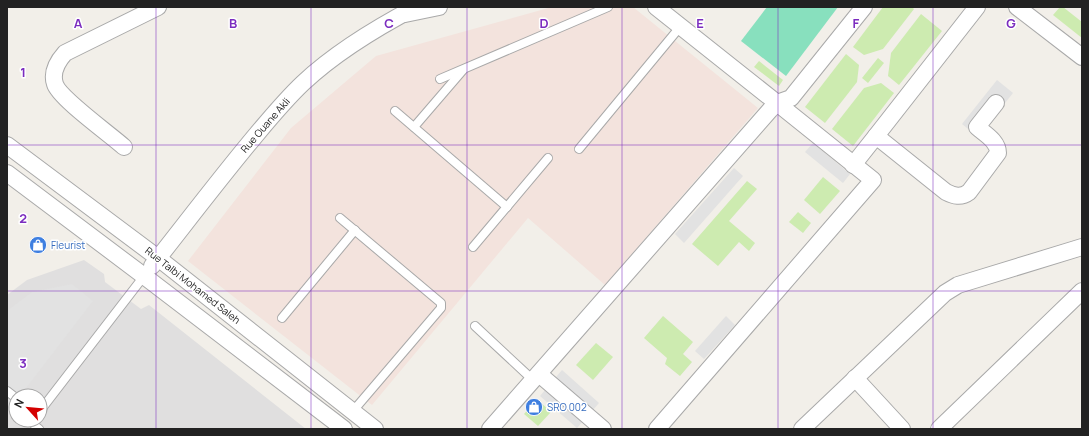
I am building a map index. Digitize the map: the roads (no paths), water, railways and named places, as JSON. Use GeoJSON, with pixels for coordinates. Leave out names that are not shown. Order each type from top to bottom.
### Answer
{"type":"FeatureCollection","features":[{"type":"Feature","properties":{"kind":"street"},"geometry":{"type":"LineString","coordinates":[[124,147],[63,97],[55,84],[54,70],[58,60],[65,53],[158,7]]}},
{"type":"Feature","properties":{"kind":"street","name":"Rue Ouane Akli"},"geometry":{"type":"LineString","coordinates":[[144,276],[234,161],[279,108],[303,83],[342,51],[416,7]]}},
{"type":"Feature","properties":{"kind":"street"},"geometry":{"type":"LineString","coordinates":[[399,16],[439,7]]}},
{"type":"Feature","properties":{"kind":"street"},"geometry":{"type":"LineString","coordinates":[[656,7],[873,180],[657,429]]}},
{"type":"Feature","properties":{"kind":"street"},"geometry":{"type":"LineString","coordinates":[[490,429],[777,103],[791,98],[864,7]]}},
{"type":"Feature","properties":{"kind":"street"},"geometry":{"type":"LineString","coordinates":[[854,164],[977,7]]}},
{"type":"Feature","properties":{"kind":"street"},"geometry":{"type":"LineString","coordinates":[[1018,7],[1082,57]]}},
{"type":"Feature","properties":{"kind":"street"},"geometry":{"type":"LineString","coordinates":[[876,136],[946,192],[957,197],[964,196],[969,192],[998,153],[998,148],[994,142],[977,128],[996,103]]}},
{"type":"Feature","properties":{"kind":"street","name":"Rue Talbi Mohamed Saleh"},"geometry":{"type":"LineString","coordinates":[[7,145],[158,258],[375,429]]}},
{"type":"Feature","properties":{"kind":"street"},"geometry":{"type":"LineString","coordinates":[[7,173],[344,429]]}},
{"type":"Feature","properties":{"kind":"street"},"geometry":{"type":"LineString","coordinates":[[802,429],[945,293],[958,285],[1082,247]]}},
{"type":"Feature","properties":{"kind":"street"},"geometry":{"type":"LineString","coordinates":[[939,429],[1082,291]]}},
{"type":"Feature","properties":{"kind":"street"},"geometry":{"type":"LineString","coordinates":[[536,377],[603,429]]}},
{"type":"Feature","properties":{"kind":"street"},"geometry":{"type":"LineString","coordinates":[[855,378],[902,429]]}},
{"type":"Feature","properties":{"kind":"lane"},"geometry":{"type":"LineString","coordinates":[[440,79],[608,7]]}},
{"type":"Feature","properties":{"kind":"lane"},"geometry":{"type":"LineString","coordinates":[[578,149],[680,27]]}},
{"type":"Feature","properties":{"kind":"lane"},"geometry":{"type":"LineString","coordinates":[[414,127],[465,68]]}},
{"type":"Feature","properties":{"kind":"lane"},"geometry":{"type":"LineString","coordinates":[[394,111],[507,207]]}},
{"type":"Feature","properties":{"kind":"lane"},"geometry":{"type":"LineString","coordinates":[[473,247],[548,158]]}},
{"type":"Feature","properties":{"kind":"lane"},"geometry":{"type":"LineString","coordinates":[[340,218],[441,303],[441,308],[353,411]]}},
{"type":"Feature","properties":{"kind":"lane"},"geometry":{"type":"LineString","coordinates":[[282,318],[355,230]]}},
{"type":"Feature","properties":{"kind":"lane"},"geometry":{"type":"LineString","coordinates":[[48,401],[144,276]]}},
{"type":"Feature","properties":{"kind":"lane"},"geometry":{"type":"LineString","coordinates":[[475,326],[536,377]]}},
{"type":"Feature","properties":{"kind":"place","name":"Fleurist"},"geometry":{"type":"Point","coordinates":[38,245]}},
{"type":"Feature","properties":{"kind":"place","name":"SRO 002"},"geometry":{"type":"Point","coordinates":[534,407]}}]}
